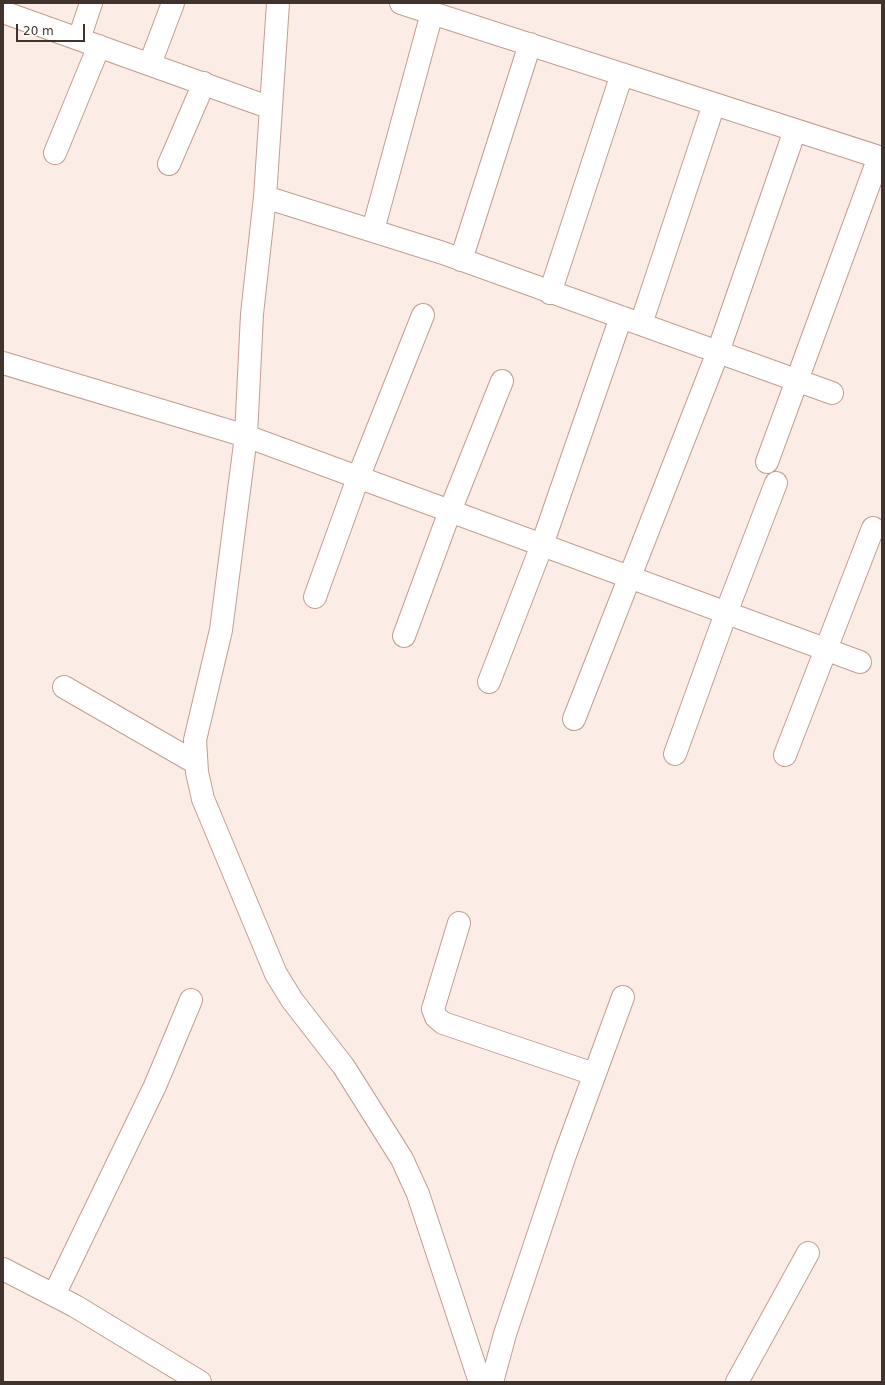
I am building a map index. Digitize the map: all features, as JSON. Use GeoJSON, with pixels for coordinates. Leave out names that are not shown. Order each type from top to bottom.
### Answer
{"type":"FeatureCollection","features":[{"type":"Feature","properties":{"kind":"street"},"geometry":{"type":"LineString","coordinates":[[79,39],[91,3]]}},
{"type":"Feature","properties":{"kind":"street"},"geometry":{"type":"LineString","coordinates":[[150,64],[173,3]]}},
{"type":"Feature","properties":{"kind":"street"},"geometry":{"type":"LineString","coordinates":[[278,3],[265,197],[252,314],[246,436],[221,630],[195,740],[196,763],[203,799],[276,974],[292,1000],[344,1067],[402,1159],[418,1194],[480,1382]]}},
{"type":"Feature","properties":{"kind":"street"},"geometry":{"type":"LineString","coordinates":[[401,3],[880,158],[767,462]]}},
{"type":"Feature","properties":{"kind":"street"},"geometry":{"type":"LineString","coordinates":[[3,12],[271,108]]}},
{"type":"Feature","properties":{"kind":"street"},"geometry":{"type":"LineString","coordinates":[[373,230],[432,13]]}},
{"type":"Feature","properties":{"kind":"street"},"geometry":{"type":"LineString","coordinates":[[461,260],[530,44]]}},
{"type":"Feature","properties":{"kind":"street"},"geometry":{"type":"LineString","coordinates":[[55,153],[99,46]]}},
{"type":"Feature","properties":{"kind":"street"},"geometry":{"type":"LineString","coordinates":[[550,292],[622,74]]}},
{"type":"Feature","properties":{"kind":"street"},"geometry":{"type":"LineString","coordinates":[[170,164],[204,83]]}},
{"type":"Feature","properties":{"kind":"street"},"geometry":{"type":"LineString","coordinates":[[641,324],[714,104]]}},
{"type":"Feature","properties":{"kind":"street"},"geometry":{"type":"LineString","coordinates":[[574,718],[718,352],[795,130]]}},
{"type":"Feature","properties":{"kind":"street"},"geometry":{"type":"LineString","coordinates":[[265,197],[373,230],[461,260],[832,393]]}},
{"type":"Feature","properties":{"kind":"street"},"geometry":{"type":"LineString","coordinates":[[315,597],[358,478],[423,315]]}},
{"type":"Feature","properties":{"kind":"street"},"geometry":{"type":"LineString","coordinates":[[489,682],[542,545],[621,317]]}},
{"type":"Feature","properties":{"kind":"street"},"geometry":{"type":"LineString","coordinates":[[3,363],[246,436],[860,662]]}},
{"type":"Feature","properties":{"kind":"street"},"geometry":{"type":"LineString","coordinates":[[404,636],[450,511],[502,381]]}},
{"type":"Feature","properties":{"kind":"street"},"geometry":{"type":"LineString","coordinates":[[675,754],[726,613],[776,483]]}},
{"type":"Feature","properties":{"kind":"street"},"geometry":{"type":"LineString","coordinates":[[785,755],[873,528]]}},
{"type":"Feature","properties":{"kind":"street"},"geometry":{"type":"LineString","coordinates":[[64,687],[196,763]]}},
{"type":"Feature","properties":{"kind":"street"},"geometry":{"type":"LineString","coordinates":[[458,923],[433,1009],[436,1017],[442,1023],[594,1074]]}},
{"type":"Feature","properties":{"kind":"street"},"geometry":{"type":"LineString","coordinates":[[492,1382],[505,1334],[562,1162],[623,997]]}},
{"type":"Feature","properties":{"kind":"street"},"geometry":{"type":"LineString","coordinates":[[54,1295],[155,1086],[191,1000]]}},
{"type":"Feature","properties":{"kind":"street"},"geometry":{"type":"LineString","coordinates":[[737,1382],[808,1253]]}},
{"type":"Feature","properties":{"kind":"street"},"geometry":{"type":"LineString","coordinates":[[3,1269],[54,1295],[200,1382]]}}]}
